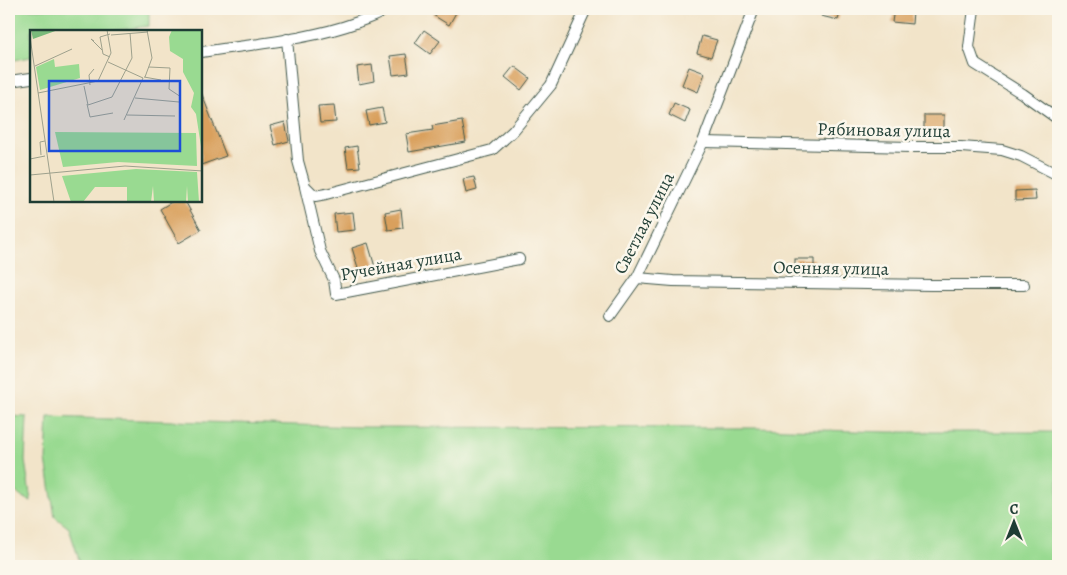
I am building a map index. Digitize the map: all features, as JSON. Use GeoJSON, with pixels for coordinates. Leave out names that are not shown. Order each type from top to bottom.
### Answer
{"type":"FeatureCollection","features":[{"type":"Feature","properties":{"kind":"street"},"geometry":{"type":"LineString","coordinates":[[202,52],[338,29],[378,15],[386,9]]}},
{"type":"Feature","properties":{"kind":"street"},"geometry":{"type":"LineString","coordinates":[[287,39],[298,161],[305,186],[315,196],[492,150],[513,131],[551,85],[586,9]]}},
{"type":"Feature","properties":{"kind":"street","name":"Светлая улица"},"geometry":{"type":"LineString","coordinates":[[610,316],[637,278],[703,142],[754,9]]}},
{"type":"Feature","properties":{"kind":"street"},"geometry":{"type":"LineString","coordinates":[[974,9],[969,47],[975,64],[1023,94],[1058,120]]}},
{"type":"Feature","properties":{"kind":"street"},"geometry":{"type":"LineString","coordinates":[[9,81],[30,78]]}},
{"type":"Feature","properties":{"kind":"street","name":"Рябиновая улица"},"geometry":{"type":"LineString","coordinates":[[703,142],[961,147],[1002,150],[1021,156],[1058,175]]}},
{"type":"Feature","properties":{"kind":"street","name":"Ручейная улица"},"geometry":{"type":"LineString","coordinates":[[305,186],[320,251],[334,280],[336,294],[519,259]]}},
{"type":"Feature","properties":{"kind":"street","name":"Осенняя улица"},"geometry":{"type":"LineString","coordinates":[[637,278],[682,282],[1024,285]]}},
{"type":"Feature","properties":{"kind":"green space"},"geometry":{"type":"Polygon","coordinates":[[[9,9],[149,9],[149,26],[119,30],[30,30],[30,57],[9,61],[9,9]]]}},
{"type":"Feature","properties":{"kind":"green space"},"geometry":{"type":"Polygon","coordinates":[[[9,416],[27,417],[25,461],[31,501],[9,488],[9,416]]]}},
{"type":"Feature","properties":{"kind":"green space"},"geometry":{"type":"Polygon","coordinates":[[[48,417],[359,427],[756,428],[887,432],[1058,432],[1058,566],[81,566],[69,528],[55,517],[46,460],[48,417]]]}},
{"type":"Feature","properties":{"kind":"building"},"geometry":{"type":"Polygon","coordinates":[[[436,9],[458,9],[449,25],[433,15],[436,9]]]}},
{"type":"Feature","properties":{"kind":"building"},"geometry":{"type":"Polygon","coordinates":[[[823,9],[841,9],[838,20],[821,16],[823,9]]]}},
{"type":"Feature","properties":{"kind":"building"},"geometry":{"type":"Polygon","coordinates":[[[894,9],[913,11],[912,24],[892,22],[894,9]]]}},
{"type":"Feature","properties":{"kind":"building"},"geometry":{"type":"Polygon","coordinates":[[[424,30],[440,41],[430,54],[415,43],[424,30]]]}},
{"type":"Feature","properties":{"kind":"building"},"geometry":{"type":"Polygon","coordinates":[[[702,36],[717,40],[711,57],[697,53],[702,36]]]}},
{"type":"Feature","properties":{"kind":"building"},"geometry":{"type":"Polygon","coordinates":[[[406,54],[409,73],[393,75],[390,56],[406,54]]]}},
{"type":"Feature","properties":{"kind":"building"},"geometry":{"type":"Polygon","coordinates":[[[372,65],[374,81],[359,84],[357,67],[372,65]]]}},
{"type":"Feature","properties":{"kind":"building"},"geometry":{"type":"Polygon","coordinates":[[[514,66],[530,78],[521,90],[505,77],[514,66]]]}},
{"type":"Feature","properties":{"kind":"building"},"geometry":{"type":"Polygon","coordinates":[[[689,67],[705,73],[698,92],[682,85],[689,67]]]}},
{"type":"Feature","properties":{"kind":"building"},"geometry":{"type":"Polygon","coordinates":[[[202,95],[226,156],[202,165],[202,95]]]}},
{"type":"Feature","properties":{"kind":"building"},"geometry":{"type":"Polygon","coordinates":[[[674,103],[690,110],[685,123],[669,115],[674,103]]]}},
{"type":"Feature","properties":{"kind":"building"},"geometry":{"type":"Polygon","coordinates":[[[334,105],[336,122],[320,123],[318,106],[334,105]]]}},
{"type":"Feature","properties":{"kind":"building"},"geometry":{"type":"Polygon","coordinates":[[[382,108],[385,122],[369,125],[366,111],[382,108]]]}},
{"type":"Feature","properties":{"kind":"building"},"geometry":{"type":"Polygon","coordinates":[[[924,115],[944,115],[944,129],[924,130],[924,115]]]}},
{"type":"Feature","properties":{"kind":"building"},"geometry":{"type":"Polygon","coordinates":[[[462,121],[466,142],[409,152],[406,134],[433,130],[432,126],[462,121]]]}},
{"type":"Feature","properties":{"kind":"building"},"geometry":{"type":"Polygon","coordinates":[[[285,122],[289,141],[275,145],[270,126],[285,122]]]}},
{"type":"Feature","properties":{"kind":"building"},"geometry":{"type":"Polygon","coordinates":[[[357,146],[360,167],[348,168],[345,148],[357,146]]]}},
{"type":"Feature","properties":{"kind":"building"},"geometry":{"type":"Polygon","coordinates":[[[474,177],[477,190],[466,193],[463,179],[474,177]]]}},
{"type":"Feature","properties":{"kind":"building"},"geometry":{"type":"Polygon","coordinates":[[[1035,190],[1036,200],[1015,201],[1015,191],[1035,190]]]}},
{"type":"Feature","properties":{"kind":"building"},"geometry":{"type":"Polygon","coordinates":[[[171,202],[186,202],[201,230],[179,243],[160,209],[171,202]]]}},
{"type":"Feature","properties":{"kind":"building"},"geometry":{"type":"Polygon","coordinates":[[[401,209],[403,228],[388,230],[385,212],[401,209]]]}},
{"type":"Feature","properties":{"kind":"building"},"geometry":{"type":"Polygon","coordinates":[[[353,212],[355,230],[336,232],[334,214],[353,212]]]}},
{"type":"Feature","properties":{"kind":"building"},"geometry":{"type":"Polygon","coordinates":[[[368,243],[375,267],[359,271],[352,248],[368,243]]]}},
{"type":"Feature","properties":{"kind":"building"},"geometry":{"type":"Polygon","coordinates":[[[795,259],[814,259],[814,271],[795,271],[795,259]]]}}]}
